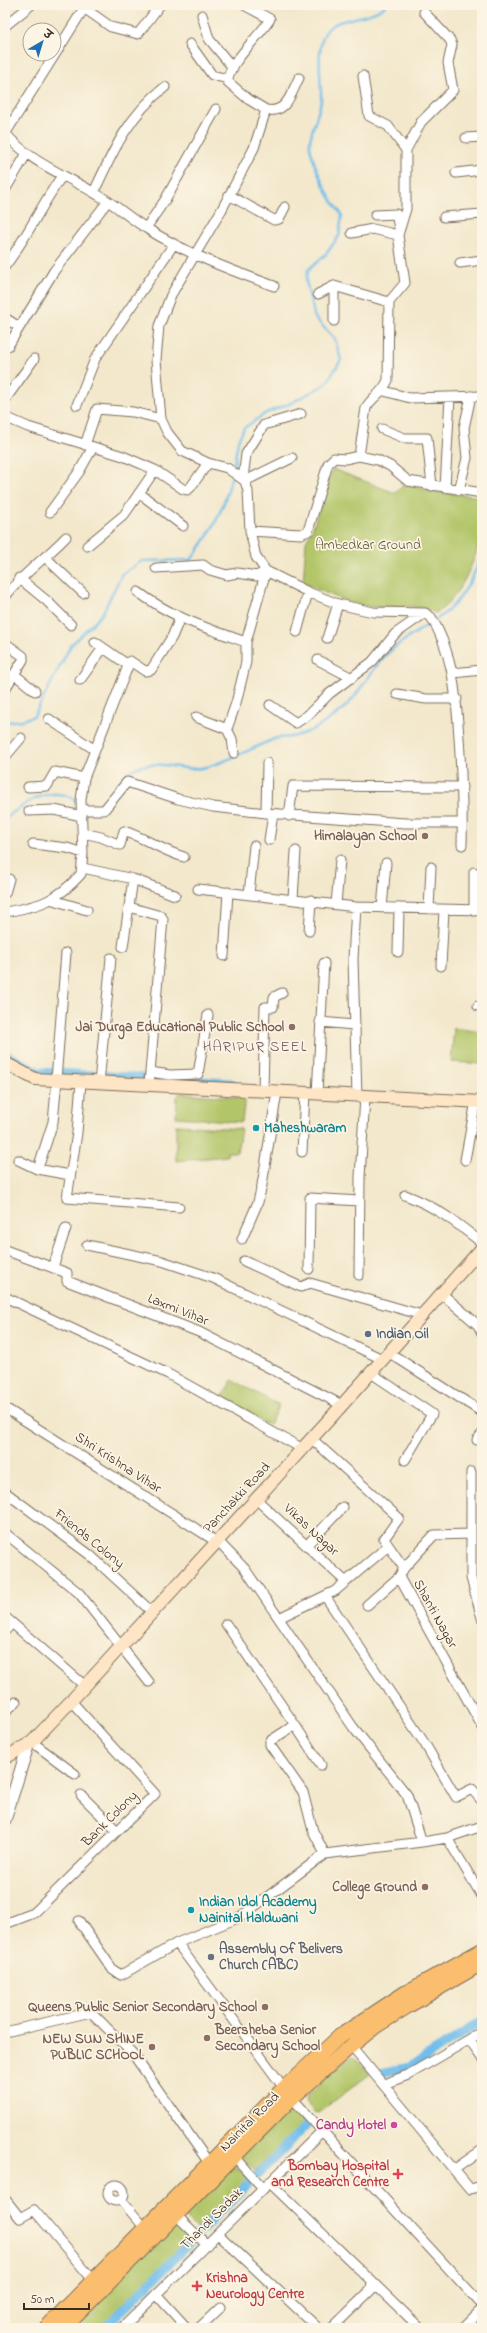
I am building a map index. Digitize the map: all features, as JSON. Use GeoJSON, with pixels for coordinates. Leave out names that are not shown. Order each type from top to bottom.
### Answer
{"type":"FeatureCollection","features":[{"type":"Feature","properties":{"kind":"highway","name":"Nainital Road"},"geometry":{"type":"LineString","coordinates":[[71,2325],[176,2214],[213,2168],[234,2156],[341,2034],[405,1993],[482,1950]]}},
{"type":"Feature","properties":{"kind":"highway","name":"Nainital Road"},"geometry":{"type":"LineString","coordinates":[[46,2328],[145,2228],[213,2168],[288,2093],[376,2026],[482,1964]]}},
{"type":"Feature","properties":{"kind":"highway"},"geometry":{"type":"LineString","coordinates":[[341,2034],[351,2046]]}},
{"type":"Feature","properties":{"kind":"main road"},"geometry":{"type":"LineString","coordinates":[[5,1063],[35,1079],[56,1077],[81,1082],[99,1078],[149,1078],[262,1087],[277,1092],[314,1091],[359,1093],[479,1101]]}},
{"type":"Feature","properties":{"kind":"main road","name":"Panchakki Road"},"geometry":{"type":"LineString","coordinates":[[5,1758],[30,1744],[71,1701],[312,1439],[441,1293],[480,1254]]}},
{"type":"Feature","properties":{"kind":"street"},"geometry":{"type":"LineString","coordinates":[[5,26],[31,5]]}},
{"type":"Feature","properties":{"kind":"street"},"geometry":{"type":"LineString","coordinates":[[160,5],[138,34],[111,27],[85,7],[5,133],[26,155],[62,176],[94,192],[146,228],[174,244],[274,286]]}},
{"type":"Feature","properties":{"kind":"street"},"geometry":{"type":"LineString","coordinates":[[244,5],[270,19],[250,43],[233,68],[228,79],[230,85],[248,100],[266,110],[278,110],[285,105],[299,78]]}},
{"type":"Feature","properties":{"kind":"street"},"geometry":{"type":"LineString","coordinates":[[398,232],[406,209],[406,150],[421,122],[453,90],[448,63],[452,45],[450,40],[424,12]]}},
{"type":"Feature","properties":{"kind":"street"},"geometry":{"type":"LineString","coordinates":[[202,15],[209,39],[233,68]]}},
{"type":"Feature","properties":{"kind":"street"},"geometry":{"type":"LineString","coordinates":[[190,44],[212,75],[228,79]]}},
{"type":"Feature","properties":{"kind":"street"},"geometry":{"type":"LineString","coordinates":[[363,76],[369,116],[388,126],[406,150]]}},
{"type":"Feature","properties":{"kind":"street"},"geometry":{"type":"LineString","coordinates":[[94,192],[114,148],[129,124],[141,107],[165,87]]}},
{"type":"Feature","properties":{"kind":"street"},"geometry":{"type":"LineString","coordinates":[[146,228],[165,200],[216,110]]}},
{"type":"Feature","properties":{"kind":"street"},"geometry":{"type":"LineString","coordinates":[[243,479],[230,470],[208,464],[182,451],[166,432],[161,419],[156,360],[159,326],[171,295],[229,195],[254,148],[266,110]]}},
{"type":"Feature","properties":{"kind":"street"},"geometry":{"type":"LineString","coordinates":[[466,138],[482,136]]}},
{"type":"Feature","properties":{"kind":"street"},"geometry":{"type":"LineString","coordinates":[[5,190],[26,155]]}},
{"type":"Feature","properties":{"kind":"street"},"geometry":{"type":"LineString","coordinates":[[456,172],[482,170]]}},
{"type":"Feature","properties":{"kind":"street"},"geometry":{"type":"LineString","coordinates":[[5,266],[62,176]]}},
{"type":"Feature","properties":{"kind":"street"},"geometry":{"type":"LineString","coordinates":[[229,195],[274,220],[279,219],[285,207]]}},
{"type":"Feature","properties":{"kind":"street"},"geometry":{"type":"LineString","coordinates":[[8,346],[69,249],[108,201]]}},
{"type":"Feature","properties":{"kind":"street"},"geometry":{"type":"LineString","coordinates":[[359,456],[366,408],[369,403],[384,391],[388,380],[389,302],[405,283],[396,214],[375,215]]}},
{"type":"Feature","properties":{"kind":"street"},"geometry":{"type":"LineString","coordinates":[[444,217],[482,214]]}},
{"type":"Feature","properties":{"kind":"street"},"geometry":{"type":"LineString","coordinates":[[352,233],[380,229],[398,232]]}},
{"type":"Feature","properties":{"kind":"street"},"geometry":{"type":"LineString","coordinates":[[78,405],[95,359],[174,244]]}},
{"type":"Feature","properties":{"kind":"street"},"geometry":{"type":"LineString","coordinates":[[460,263],[482,260]]}},
{"type":"Feature","properties":{"kind":"street"},"geometry":{"type":"LineString","coordinates":[[318,294],[334,286],[389,302]]}},
{"type":"Feature","properties":{"kind":"street"},"geometry":{"type":"LineString","coordinates":[[334,286],[334,321]]}},
{"type":"Feature","properties":{"kind":"street"},"geometry":{"type":"LineString","coordinates":[[5,318],[19,327]]}},
{"type":"Feature","properties":{"kind":"street"},"geometry":{"type":"LineString","coordinates":[[5,400],[34,359]]}},
{"type":"Feature","properties":{"kind":"street"},"geometry":{"type":"LineString","coordinates":[[384,391],[410,398],[482,396]]}},
{"type":"Feature","properties":{"kind":"street"},"geometry":{"type":"LineString","coordinates":[[459,490],[467,458],[464,428],[471,396]]}},
{"type":"Feature","properties":{"kind":"street"},"geometry":{"type":"LineString","coordinates":[[445,488],[450,397]]}},
{"type":"Feature","properties":{"kind":"street"},"geometry":{"type":"LineString","coordinates":[[50,512],[79,472],[89,446],[97,409],[133,412],[161,419]]}},
{"type":"Feature","properties":{"kind":"street"},"geometry":{"type":"LineString","coordinates":[[301,414],[264,425],[246,454],[243,479],[248,491],[250,531],[256,557],[266,572],[308,592],[338,604],[373,612],[430,618]]}},
{"type":"Feature","properties":{"kind":"street"},"geometry":{"type":"LineString","coordinates":[[5,417],[28,427],[123,456],[155,470],[187,490],[208,464]]}},
{"type":"Feature","properties":{"kind":"street"},"geometry":{"type":"LineString","coordinates":[[382,429],[404,438],[427,438],[432,486]]}},
{"type":"Feature","properties":{"kind":"street"},"geometry":{"type":"LineString","coordinates":[[250,531],[305,533],[310,527],[328,464],[334,458],[345,459],[359,456],[378,460],[390,466],[408,481],[482,493]]}},
{"type":"Feature","properties":{"kind":"street"},"geometry":{"type":"LineString","coordinates":[[243,479],[292,458]]}},
{"type":"Feature","properties":{"kind":"street"},"geometry":{"type":"LineString","coordinates":[[87,546],[124,515],[155,470]]}},
{"type":"Feature","properties":{"kind":"street"},"geometry":{"type":"LineString","coordinates":[[139,493],[184,526]]}},
{"type":"Feature","properties":{"kind":"street"},"geometry":{"type":"LineString","coordinates":[[5,597],[19,578],[46,558],[66,537]]}},
{"type":"Feature","properties":{"kind":"street"},"geometry":{"type":"LineString","coordinates":[[46,558],[83,593]]}},
{"type":"Feature","properties":{"kind":"street"},"geometry":{"type":"LineString","coordinates":[[156,568],[203,565],[210,570],[227,576],[237,573],[257,576],[266,572]]}},
{"type":"Feature","properties":{"kind":"street"},"geometry":{"type":"LineString","coordinates":[[227,729],[236,703],[244,669],[246,642],[266,572]]}},
{"type":"Feature","properties":{"kind":"street"},"geometry":{"type":"LineString","coordinates":[[19,578],[47,601],[71,625]]}},
{"type":"Feature","properties":{"kind":"street"},"geometry":{"type":"LineString","coordinates":[[138,592],[160,608],[180,618],[246,642]]}},
{"type":"Feature","properties":{"kind":"street"},"geometry":{"type":"LineString","coordinates":[[297,632],[308,592]]}},
{"type":"Feature","properties":{"kind":"street"},"geometry":{"type":"LineString","coordinates":[[327,638],[338,604]]}},
{"type":"Feature","properties":{"kind":"street"},"geometry":{"type":"LineString","coordinates":[[5,912],[25,909],[53,900],[74,882],[83,868],[82,808],[84,778],[130,661],[145,670],[151,670],[172,637],[180,618]]}},
{"type":"Feature","properties":{"kind":"street"},"geometry":{"type":"LineString","coordinates":[[430,618],[453,673],[457,699],[462,787],[462,845]]}},
{"type":"Feature","properties":{"kind":"street"},"geometry":{"type":"LineString","coordinates":[[270,705],[296,723],[308,715],[329,694],[372,662],[395,634],[430,618]]}},
{"type":"Feature","properties":{"kind":"street"},"geometry":{"type":"LineString","coordinates":[[95,642],[128,665]]}},
{"type":"Feature","properties":{"kind":"street"},"geometry":{"type":"LineString","coordinates":[[5,643],[23,656],[23,660],[5,689]]}},
{"type":"Feature","properties":{"kind":"street"},"geometry":{"type":"LineString","coordinates":[[80,680],[103,648]]}},
{"type":"Feature","properties":{"kind":"street"},"geometry":{"type":"LineString","coordinates":[[318,660],[352,678]]}},
{"type":"Feature","properties":{"kind":"street"},"geometry":{"type":"LineString","coordinates":[[453,673],[481,672]]}},
{"type":"Feature","properties":{"kind":"street"},"geometry":{"type":"LineString","coordinates":[[14,674],[35,691]]}},
{"type":"Feature","properties":{"kind":"street"},"geometry":{"type":"LineString","coordinates":[[398,694],[426,699],[457,699]]}},
{"type":"Feature","properties":{"kind":"street"},"geometry":{"type":"LineString","coordinates":[[196,717],[227,729],[232,739],[234,753]]}},
{"type":"Feature","properties":{"kind":"street"},"geometry":{"type":"LineString","coordinates":[[50,719],[95,750]]}},
{"type":"Feature","properties":{"kind":"street"},"geometry":{"type":"LineString","coordinates":[[5,757],[21,738]]}},
{"type":"Feature","properties":{"kind":"street"},"geometry":{"type":"LineString","coordinates":[[267,763],[269,840]]}},
{"type":"Feature","properties":{"kind":"street"},"geometry":{"type":"LineString","coordinates":[[28,787],[47,786],[55,772],[84,778]]}},
{"type":"Feature","properties":{"kind":"street"},"geometry":{"type":"LineString","coordinates":[[29,811],[82,808],[104,810],[127,782],[178,799],[213,807],[269,814],[404,823],[462,823]]}},
{"type":"Feature","properties":{"kind":"street"},"geometry":{"type":"LineString","coordinates":[[289,816],[293,786],[462,787]]}},
{"type":"Feature","properties":{"kind":"street"},"geometry":{"type":"LineString","coordinates":[[83,833],[101,836],[120,845],[124,831],[144,838],[172,854],[184,857]]}},
{"type":"Feature","properties":{"kind":"street"},"geometry":{"type":"LineString","coordinates":[[33,844],[67,848],[83,853]]}},
{"type":"Feature","properties":{"kind":"street"},"geometry":{"type":"LineString","coordinates":[[249,894],[254,846]]}},
{"type":"Feature","properties":{"kind":"street"},"geometry":{"type":"LineString","coordinates":[[293,899],[296,851]]}},
{"type":"Feature","properties":{"kind":"street"},"geometry":{"type":"LineString","coordinates":[[336,904],[340,860]]}},
{"type":"Feature","properties":{"kind":"street"},"geometry":{"type":"LineString","coordinates":[[382,908],[386,863]]}},
{"type":"Feature","properties":{"kind":"street"},"geometry":{"type":"LineString","coordinates":[[429,909],[431,867]]}},
{"type":"Feature","properties":{"kind":"street"},"geometry":{"type":"LineString","coordinates":[[83,868],[133,879],[175,895]]}},
{"type":"Feature","properties":{"kind":"street"},"geometry":{"type":"LineString","coordinates":[[198,889],[311,900],[356,907],[478,910],[474,872]]}},
{"type":"Feature","properties":{"kind":"street"},"geometry":{"type":"LineString","coordinates":[[5,893],[9,878]]}},
{"type":"Feature","properties":{"kind":"street"},"geometry":{"type":"LineString","coordinates":[[123,947],[133,879]]}},
{"type":"Feature","properties":{"kind":"street"},"geometry":{"type":"LineString","coordinates":[[224,956],[228,892]]}},
{"type":"Feature","properties":{"kind":"street"},"geometry":{"type":"LineString","coordinates":[[53,900],[87,910]]}},
{"type":"Feature","properties":{"kind":"street"},"geometry":{"type":"LineString","coordinates":[[309,931],[311,900]]}},
{"type":"Feature","properties":{"kind":"street"},"geometry":{"type":"LineString","coordinates":[[129,907],[161,916],[163,919],[149,1078],[170,1075],[198,1074],[208,1015]]}},
{"type":"Feature","properties":{"kind":"street"},"geometry":{"type":"LineString","coordinates":[[356,907],[353,959],[354,1025],[359,1093],[359,1275]]}},
{"type":"Feature","properties":{"kind":"street"},"geometry":{"type":"LineString","coordinates":[[398,952],[399,908]]}},
{"type":"Feature","properties":{"kind":"street"},"geometry":{"type":"LineString","coordinates":[[441,966],[444,910]]}},
{"type":"Feature","properties":{"kind":"street"},"geometry":{"type":"LineString","coordinates":[[40,1162],[53,1122],[66,953]]}},
{"type":"Feature","properties":{"kind":"street"},"geometry":{"type":"LineString","coordinates":[[99,1078],[111,958]]}},
{"type":"Feature","properties":{"kind":"street"},"geometry":{"type":"LineString","coordinates":[[302,1152],[314,1091],[324,963]]}},
{"type":"Feature","properties":{"kind":"street"},"geometry":{"type":"LineString","coordinates":[[262,1087],[265,1007],[273,1007],[274,997],[282,993]]}},
{"type":"Feature","properties":{"kind":"street"},"geometry":{"type":"LineString","coordinates":[[320,1022],[354,1025]]}},
{"type":"Feature","properties":{"kind":"street"},"geometry":{"type":"LineString","coordinates":[[81,1082],[77,1133],[67,1198],[179,1207]]}},
{"type":"Feature","properties":{"kind":"street"},"geometry":{"type":"LineString","coordinates":[[242,1239],[258,1202],[277,1092]]}},
{"type":"Feature","properties":{"kind":"street"},"geometry":{"type":"LineString","coordinates":[[465,1160],[479,1101]]}},
{"type":"Feature","properties":{"kind":"street"},"geometry":{"type":"LineString","coordinates":[[18,1160],[37,1169],[70,1174]]}},
{"type":"Feature","properties":{"kind":"street"},"geometry":{"type":"LineString","coordinates":[[405,1195],[426,1203],[448,1216],[482,1244]]}},
{"type":"Feature","properties":{"kind":"street"},"geometry":{"type":"LineString","coordinates":[[309,1269],[310,1198],[360,1201]]}},
{"type":"Feature","properties":{"kind":"street"},"geometry":{"type":"LineString","coordinates":[[53,1267],[66,1228]]}},
{"type":"Feature","properties":{"kind":"street"},"geometry":{"type":"LineString","coordinates":[[87,1245],[162,1261],[213,1278],[385,1356],[482,1412]]}},
{"type":"Feature","properties":{"kind":"street","name":"Laxmi Vihar"},"geometry":{"type":"LineString","coordinates":[[5,1250],[67,1273],[67,1281],[199,1332],[342,1405]]}},
{"type":"Feature","properties":{"kind":"street"},"geometry":{"type":"LineString","coordinates":[[244,1261],[302,1287],[310,1283],[422,1315]]}},
{"type":"Feature","properties":{"kind":"street"},"geometry":{"type":"LineString","coordinates":[[441,1293],[478,1325],[482,1333]]}},
{"type":"Feature","properties":{"kind":"street"},"geometry":{"type":"LineString","coordinates":[[5,1298],[168,1374],[302,1449]]}},
{"type":"Feature","properties":{"kind":"street"},"geometry":{"type":"LineString","coordinates":[[371,1373],[432,1414],[405,1460]]}},
{"type":"Feature","properties":{"kind":"street","name":"Shri Krishna Vihar"},"geometry":{"type":"LineString","coordinates":[[5,1408],[217,1541],[245,1569],[353,1727],[407,1795],[422,1842]]}},
{"type":"Feature","properties":{"kind":"street"},"geometry":{"type":"LineString","coordinates":[[279,1618],[325,1596],[346,1582],[387,1547],[384,1539],[399,1518],[312,1439]]}},
{"type":"Feature","properties":{"kind":"street"},"geometry":{"type":"LineString","coordinates":[[471,1472],[471,1578],[482,1618]]}},
{"type":"Feature","properties":{"kind":"street","name":"Friends Colony"},"geometry":{"type":"LineString","coordinates":[[5,1492],[90,1555],[152,1612]]}},
{"type":"Feature","properties":{"kind":"street","name":"Vikas Nagar"},"geometry":{"type":"LineString","coordinates":[[256,1499],[346,1582]]}},
{"type":"Feature","properties":{"kind":"street"},"geometry":{"type":"LineString","coordinates":[[307,1545],[343,1507]]}},
{"type":"Feature","properties":{"kind":"street"},"geometry":{"type":"LineString","coordinates":[[5,1533],[79,1593],[149,1682]]}},
{"type":"Feature","properties":{"kind":"street"},"geometry":{"type":"LineString","coordinates":[[404,1568],[434,1535],[471,1534]]}},
{"type":"Feature","properties":{"kind":"street","name":"Shanti Nagar"},"geometry":{"type":"LineString","coordinates":[[387,1547],[404,1568],[399,1577],[482,1726]]}},
{"type":"Feature","properties":{"kind":"street"},"geometry":{"type":"LineString","coordinates":[[367,1606],[399,1577]]}},
{"type":"Feature","properties":{"kind":"street"},"geometry":{"type":"LineString","coordinates":[[325,1596],[425,1744],[456,1797],[472,1789],[482,1801]]}},
{"type":"Feature","properties":{"kind":"street"},"geometry":{"type":"LineString","coordinates":[[5,1617],[85,1686]]}},
{"type":"Feature","properties":{"kind":"street"},"geometry":{"type":"LineString","coordinates":[[5,1631],[12,1623]]}},
{"type":"Feature","properties":{"kind":"street"},"geometry":{"type":"LineString","coordinates":[[226,1624],[321,1765]]}},
{"type":"Feature","properties":{"kind":"street","name":"Bank Colony"},"geometry":{"type":"LineString","coordinates":[[5,1924],[34,1913],[155,1794],[71,1701]]}},
{"type":"Feature","properties":{"kind":"street"},"geometry":{"type":"LineString","coordinates":[[5,1712],[16,1702]]}},
{"type":"Feature","properties":{"kind":"street"},"geometry":{"type":"LineString","coordinates":[[295,1725],[270,1741],[270,1745],[303,1792],[313,1830],[325,1854]]}},
{"type":"Feature","properties":{"kind":"street"},"geometry":{"type":"LineString","coordinates":[[5,1820],[30,1744],[75,1774]]}},
{"type":"Feature","properties":{"kind":"street"},"geometry":{"type":"LineString","coordinates":[[81,1794],[117,1831]]}},
{"type":"Feature","properties":{"kind":"street"},"geometry":{"type":"LineString","coordinates":[[79,1921],[113,1970],[121,1975],[177,1943],[240,1917],[325,1854],[447,1838],[482,1826]]}},
{"type":"Feature","properties":{"kind":"street"},"geometry":{"type":"LineString","coordinates":[[447,1838],[482,1896]]}},
{"type":"Feature","properties":{"kind":"street"},"geometry":{"type":"LineString","coordinates":[[177,1943],[288,2093],[482,2305]]}},
{"type":"Feature","properties":{"kind":"street"},"geometry":{"type":"LineString","coordinates":[[5,2032],[91,2012],[133,2054],[213,2168]]}},
{"type":"Feature","properties":{"kind":"street"},"geometry":{"type":"LineString","coordinates":[[384,2084],[408,2075],[482,2032]]}},
{"type":"Feature","properties":{"kind":"street"},"geometry":{"type":"LineString","coordinates":[[469,2040],[482,2058]]}},
{"type":"Feature","properties":{"kind":"street"},"geometry":{"type":"LineString","coordinates":[[351,2046],[455,2169],[470,2189],[482,2186]]}},
{"type":"Feature","properties":{"kind":"street","name":"Thandi Sadak"},"geometry":{"type":"LineString","coordinates":[[128,2326],[201,2239],[218,2234],[260,2182],[322,2131]]}},
{"type":"Feature","properties":{"kind":"street"},"geometry":{"type":"LineString","coordinates":[[455,2169],[482,2150]]}},
{"type":"Feature","properties":{"kind":"street"},"geometry":{"type":"LineString","coordinates":[[234,2156],[260,2182],[372,2282],[420,2328]]}},
{"type":"Feature","properties":{"kind":"street"},"geometry":{"type":"LineString","coordinates":[[5,2199],[20,2218],[34,2210],[93,2280]]}},
{"type":"Feature","properties":{"kind":"street"},"geometry":{"type":"LineString","coordinates":[[121,2200],[145,2228]]}},
{"type":"Feature","properties":{"kind":"street"},"geometry":{"type":"LineString","coordinates":[[176,2214],[201,2239]]}},
{"type":"Feature","properties":{"kind":"street"},"geometry":{"type":"LineString","coordinates":[[218,2234],[318,2328]]}},
{"type":"Feature","properties":{"kind":"street"},"geometry":{"type":"LineString","coordinates":[[332,2328],[371,2290],[372,2282]]}},
{"type":"Feature","properties":{"kind":"street"},"geometry":{"type":"LineString","coordinates":[[156,2294],[187,2328]]}},
{"type":"Feature","properties":{"kind":"street"},"geometry":{"type":"LineString","coordinates":[[200,2328],[220,2308]]}},
{"type":"Feature","properties":{"kind":"street"},"geometry":{"type":"LineString","coordinates":[[463,2328],[482,2309]]}},
{"type":"Feature","properties":{"kind":"green space","name":"Ambedkar Ground"},"geometry":{"type":"Polygon","coordinates":[[[333,469],[395,493],[405,484],[436,492],[482,497],[482,528],[477,550],[466,576],[452,599],[444,608],[435,613],[414,607],[366,606],[338,598],[303,583],[306,541],[312,530],[333,469]]]}},
{"type":"Feature","properties":{"kind":"green space"},"geometry":{"type":"Polygon","coordinates":[[[454,1028],[482,1032],[482,1064],[451,1062],[454,1028]]]}},
{"type":"Feature","properties":{"kind":"green space"},"geometry":{"type":"Polygon","coordinates":[[[180,1093],[245,1098],[242,1122],[176,1117],[177,1097],[180,1093]]]}},
{"type":"Feature","properties":{"kind":"green space"},"geometry":{"type":"Polygon","coordinates":[[[176,1125],[241,1129],[237,1152],[227,1152],[227,1156],[176,1161],[176,1125]]]}},
{"type":"Feature","properties":{"kind":"green space"},"geometry":{"type":"Polygon","coordinates":[[[232,1380],[279,1405],[269,1425],[221,1399],[232,1380]]]}},
{"type":"Feature","properties":{"kind":"green space"},"geometry":{"type":"Polygon","coordinates":[[[352,2056],[355,2057],[370,2074],[318,2113],[314,2112],[306,2102],[307,2095],[352,2056]]]}},
{"type":"Feature","properties":{"kind":"green space"},"geometry":{"type":"Polygon","coordinates":[[[292,2105],[307,2121],[255,2171],[241,2157],[292,2105]]]}},
{"type":"Feature","properties":{"kind":"green space"},"geometry":{"type":"Polygon","coordinates":[[[232,2164],[249,2179],[198,2232],[183,2215],[232,2164]]]}},
{"type":"Feature","properties":{"kind":"green space"},"geometry":{"type":"Polygon","coordinates":[[[173,2223],[189,2239],[99,2328],[87,2328],[78,2320],[173,2223]]]}},
{"type":"Feature","properties":{"kind":"waterway"},"geometry":{"type":"LineString","coordinates":[[233,469],[238,441],[244,428],[266,413],[291,403],[326,384],[341,360],[335,339],[315,318],[306,281],[308,270],[326,254],[339,236],[342,215],[323,183],[315,165],[310,147],[311,136],[321,100],[321,44],[328,29],[333,25],[372,13],[386,5]]}},
{"type":"Feature","properties":{"kind":"waterway"},"geometry":{"type":"LineString","coordinates":[[5,722],[22,720],[34,716],[71,645],[102,614],[122,574],[142,561],[191,560],[217,519],[226,498],[232,474]]}},
{"type":"Feature","properties":{"kind":"waterway"},"geometry":{"type":"LineString","coordinates":[[98,806],[104,802],[131,770],[138,767],[155,764],[190,768],[207,767],[233,758],[274,739],[292,737],[308,732],[327,721],[350,702],[381,660],[393,648],[449,610],[461,596],[471,580],[482,554]]}},
{"type":"Feature","properties":{"kind":"waterway"},"geometry":{"type":"LineString","coordinates":[[5,819],[32,800],[48,795],[65,795],[79,802]]}},
{"type":"Feature","properties":{"kind":"waterway"},"geometry":{"type":"LineString","coordinates":[[5,1054],[39,1072],[231,1083]]}},
{"type":"Feature","properties":{"kind":"waterway"},"geometry":{"type":"LineString","coordinates":[[380,2073],[410,2067],[482,2021]]}},
{"type":"Feature","properties":{"kind":"waterway"},"geometry":{"type":"LineString","coordinates":[[105,2328],[309,2123]]}},
{"type":"Feature","properties":{"kind":"place","name":"Himalayan School"},"geometry":{"type":"Point","coordinates":[425,836]}},
{"type":"Feature","properties":{"kind":"place","name":"Jai Durga Educational Public School"},"geometry":{"type":"Point","coordinates":[292,1027]}},
{"type":"Feature","properties":{"kind":"place","name":"Maheshwaram"},"geometry":{"type":"Point","coordinates":[256,1128]}},
{"type":"Feature","properties":{"kind":"place","name":"Indian Oil"},"geometry":{"type":"Point","coordinates":[368,1334]}},
{"type":"Feature","properties":{"kind":"place","name":"College Ground"},"geometry":{"type":"Point","coordinates":[425,1887]}},
{"type":"Feature","properties":{"kind":"place","name":"Indian Idol Academy Nainital Haldwani"},"geometry":{"type":"Point","coordinates":[191,1910]}},
{"type":"Feature","properties":{"kind":"place","name":"Assembly Of Belivers Church (ABC)"},"geometry":{"type":"Point","coordinates":[211,1957]}},
{"type":"Feature","properties":{"kind":"place","name":"Queens Public Senior Secondary School"},"geometry":{"type":"Point","coordinates":[265,2007]}},
{"type":"Feature","properties":{"kind":"place","name":"Beersheba Senior Secondary School"},"geometry":{"type":"Point","coordinates":[207,2038]}},
{"type":"Feature","properties":{"kind":"place","name":"NEW SUN SHINE PUBLIC SCHOOL"},"geometry":{"type":"Point","coordinates":[152,2047]}},
{"type":"Feature","properties":{"kind":"place","name":"Candy Hotel"},"geometry":{"type":"Point","coordinates":[394,2125]}},
{"type":"Feature","properties":{"kind":"place","name":"Bombay Hospital and Research Centre"},"geometry":{"type":"Point","coordinates":[398,2174]}},
{"type":"Feature","properties":{"kind":"place","name":"Krishna Neurology Centre"},"geometry":{"type":"Point","coordinates":[197,2286]}},
{"type":"Feature","properties":{"kind":"district","name":"HARIPUR SEEL"},"geometry":{"type":"Point","coordinates":[255,1047]}}]}
